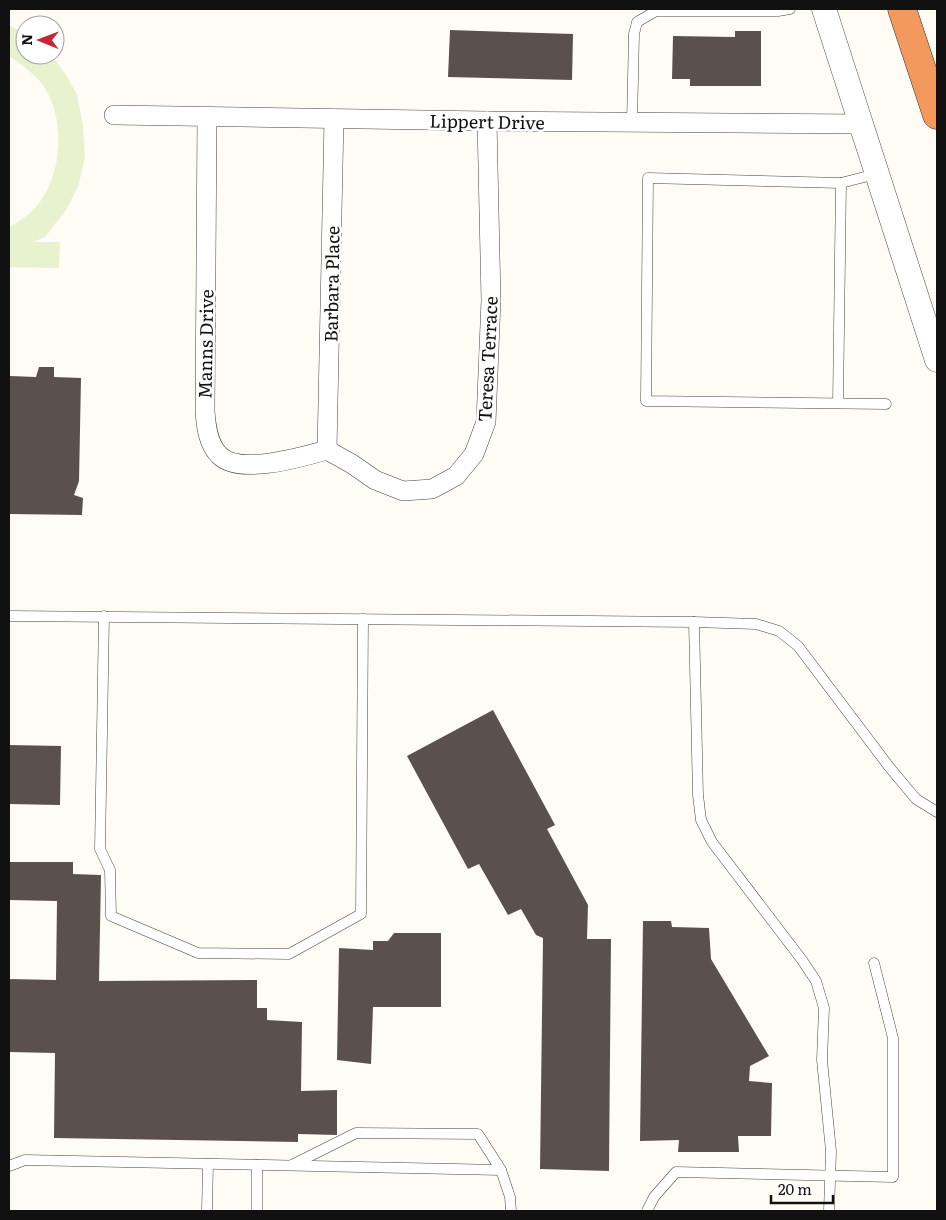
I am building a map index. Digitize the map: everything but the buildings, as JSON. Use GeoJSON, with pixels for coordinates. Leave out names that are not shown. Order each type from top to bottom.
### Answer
{"type":"FeatureCollection","features":[{"type":"Feature","properties":{"kind":"highway"},"geometry":{"type":"LineString","coordinates":[[902,9],[937,115]]}},
{"type":"Feature","properties":{"kind":"street"},"geometry":{"type":"LineString","coordinates":[[824,9],[937,360]]}},
{"type":"Feature","properties":{"kind":"street","name":"Lippert Drive"},"geometry":{"type":"LineString","coordinates":[[114,115],[487,121],[861,124]]}},
{"type":"Feature","properties":{"kind":"street","name":"Manns Drive"},"geometry":{"type":"LineString","coordinates":[[208,117],[205,411],[207,430],[212,444],[219,456],[232,462],[264,464],[298,458],[327,450]]}},
{"type":"Feature","properties":{"kind":"street","name":"Barbara Place"},"geometry":{"type":"LineString","coordinates":[[327,450],[334,119]]}},
{"type":"Feature","properties":{"kind":"street","name":"Teresa Terrace"},"geometry":{"type":"LineString","coordinates":[[327,450],[352,464],[374,480],[403,491],[432,489],[456,476],[474,454],[486,422],[491,300],[487,121]]}},
{"type":"Feature","properties":{"kind":"lane"},"geometry":{"type":"LineString","coordinates":[[632,122],[634,34],[637,22],[656,11],[778,11],[790,9]]}},
{"type":"Feature","properties":{"kind":"lane"},"geometry":{"type":"LineString","coordinates":[[876,174],[840,183],[648,178],[646,402],[886,404]]}},
{"type":"Feature","properties":{"kind":"lane"},"geometry":{"type":"LineString","coordinates":[[838,403],[840,183]]}},
{"type":"Feature","properties":{"kind":"lane"},"geometry":{"type":"LineString","coordinates":[[9,616],[756,624],[778,631],[798,646],[890,768],[916,799],[937,812]]}},
{"type":"Feature","properties":{"kind":"lane"},"geometry":{"type":"LineString","coordinates":[[104,616],[100,849],[110,870],[111,916],[198,953],[289,954],[361,914],[363,619]]}},
{"type":"Feature","properties":{"kind":"lane"},"geometry":{"type":"LineString","coordinates":[[694,622],[698,795],[701,820],[712,842],[816,981],[824,1008],[822,1060],[831,1151],[829,1211]]}},
{"type":"Feature","properties":{"kind":"lane"},"geometry":{"type":"LineString","coordinates":[[647,1211],[654,1198],[676,1172],[893,1177],[893,1038],[874,963]]}},
{"type":"Feature","properties":{"kind":"lane"},"geometry":{"type":"LineString","coordinates":[[290,1166],[356,1133],[478,1134],[501,1170],[510,1197],[510,1211]]}},
{"type":"Feature","properties":{"kind":"lane"},"geometry":{"type":"LineString","coordinates":[[9,1166],[25,1160],[501,1170]]}},
{"type":"Feature","properties":{"kind":"lane"},"geometry":{"type":"LineString","coordinates":[[207,1211],[208,1164]]}},
{"type":"Feature","properties":{"kind":"lane"},"geometry":{"type":"LineString","coordinates":[[256,1211],[257,1165]]}},
{"type":"Feature","properties":{"kind":"green space"},"geometry":{"type":"Polygon","coordinates":[[[9,25],[15,28],[15,60],[9,56],[9,25]]]}},
{"type":"Feature","properties":{"kind":"green space"},"geometry":{"type":"Polygon","coordinates":[[[22,65],[59,65],[77,94],[83,126],[85,157],[78,187],[66,210],[45,237],[33,242],[60,242],[59,268],[9,267],[9,227],[29,214],[42,199],[56,166],[58,147],[55,111],[48,94],[39,80],[22,65]]]}}]}
